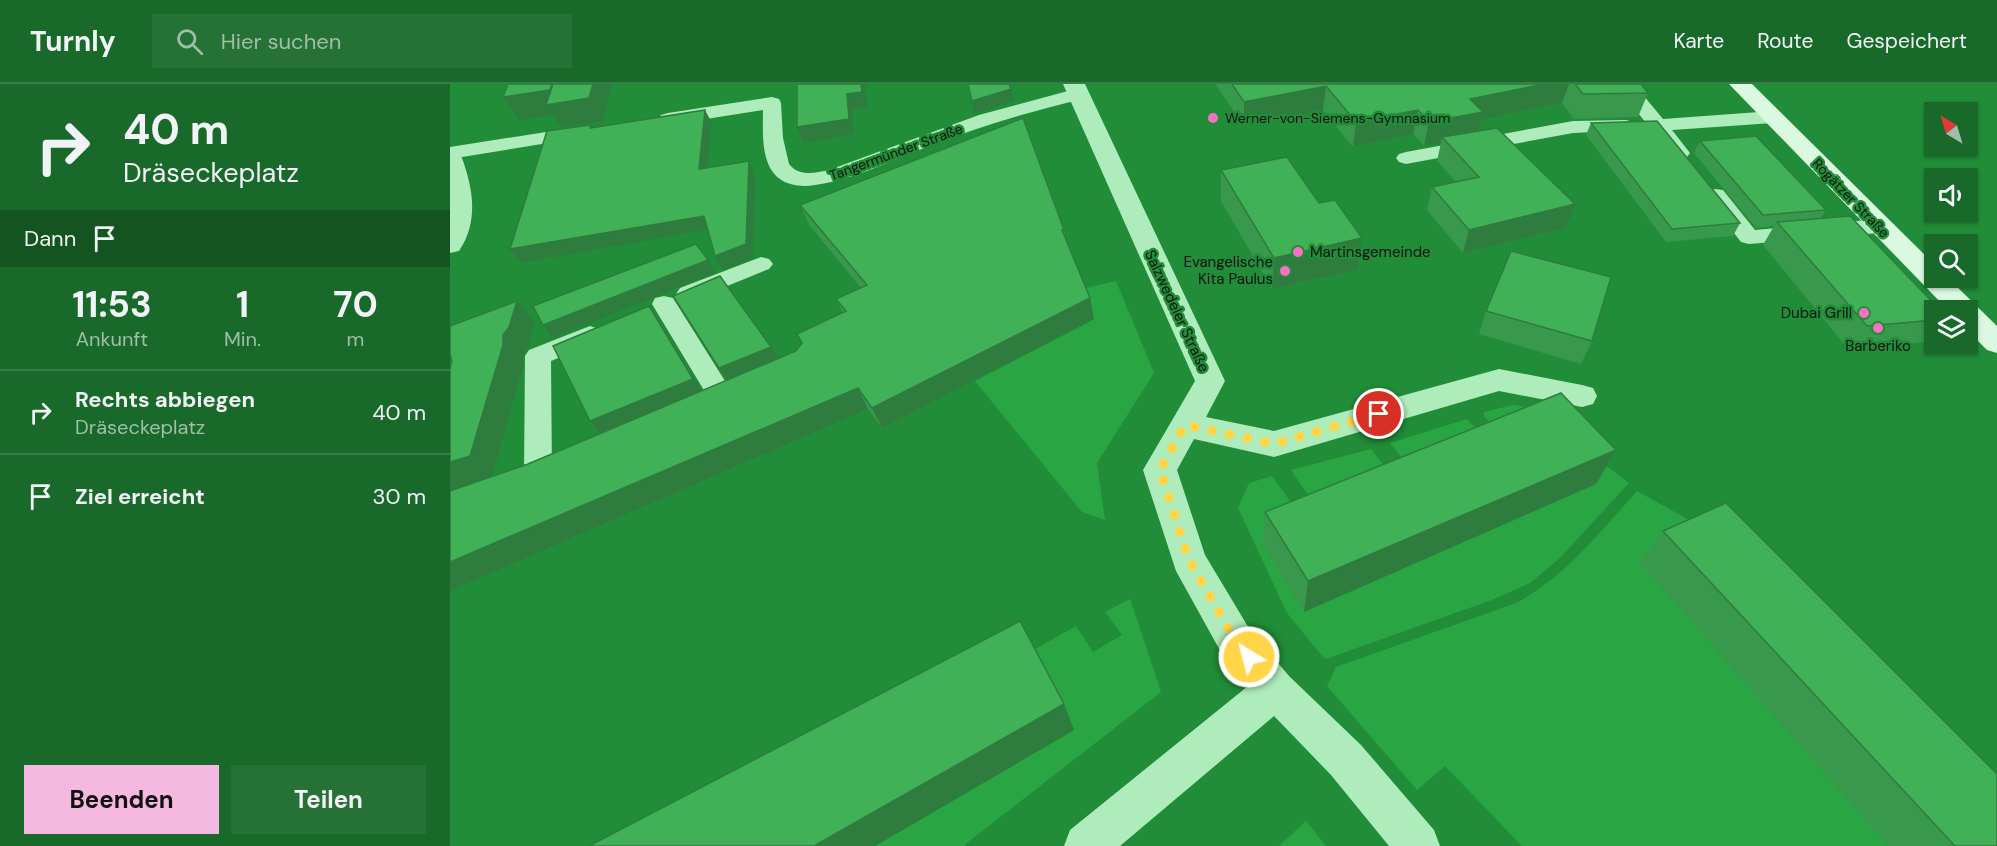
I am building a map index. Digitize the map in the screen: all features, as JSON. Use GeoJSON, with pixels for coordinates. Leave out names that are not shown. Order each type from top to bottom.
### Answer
{"type":"FeatureCollection","features":[{"type":"Feature","properties":{"kind":"street","name":"Rogätzer Straße"},"geometry":{"type":"LineString","coordinates":[[1740,84],[1954,300]]}},
{"type":"Feature","properties":{"kind":"street","name":"Salzwedeler Straße"},"geometry":{"type":"LineString","coordinates":[[1076,89],[1210,381],[1160,470],[1189,560],[1236,642],[1275,689],[1346,760],[1418,846]]}},
{"type":"Feature","properties":{"kind":"street"},"geometry":{"type":"LineString","coordinates":[[450,158],[460,188],[462,203],[450,245]]}},
{"type":"Feature","properties":{"kind":"street"},"geometry":{"type":"LineString","coordinates":[[1978,324],[1997,343]]}},
{"type":"Feature","properties":{"kind":"street"},"geometry":{"type":"LineString","coordinates":[[1185,425],[1274,444],[1499,380],[1582,396]]}},
{"type":"Feature","properties":{"kind":"street"},"geometry":{"type":"LineString","coordinates":[[1086,846],[1275,689]]}},
{"type":"Feature","properties":{"kind":"lane"},"geometry":{"type":"LineString","coordinates":[[1624,84],[1749,237],[1879,226]]}},
{"type":"Feature","properties":{"kind":"lane","name":"Tangermünder Straße"},"geometry":{"type":"LineString","coordinates":[[644,123],[773,93],[777,164],[788,176],[806,180],[835,175],[1016,108],[1076,89]]}},
{"type":"Feature","properties":{"kind":"lane"},"geometry":{"type":"LineString","coordinates":[[1406,158],[1573,127],[1658,125],[1773,117]]}},
{"type":"Feature","properties":{"kind":"lane"},"geometry":{"type":"LineString","coordinates":[[450,153],[598,130]]}},
{"type":"Feature","properties":{"kind":"lane"},"geometry":{"type":"LineString","coordinates":[[678,414],[730,392],[654,308],[761,264]]}},
{"type":"Feature","properties":{"kind":"lane"},"geometry":{"type":"LineString","coordinates":[[538,473],[538,356],[612,326]]}},
{"type":"Feature","properties":{"kind":"green space"},"geometry":{"type":"Polygon","coordinates":[[[1116,281],[1154,373],[1097,463],[1105,520],[1082,512],[975,381],[1093,320],[1081,289],[1116,281]]]}},
{"type":"Feature","properties":{"kind":"green space"},"geometry":{"type":"Polygon","coordinates":[[[1513,405],[1528,407],[1629,483],[1560,558],[1530,583],[1492,600],[1326,659],[1323,657],[1287,613],[1238,508],[1249,483],[1272,476],[1308,526],[1510,443],[1484,416],[1484,412],[1513,405]]]}},
{"type":"Feature","properties":{"kind":"green space"},"geometry":{"type":"Polygon","coordinates":[[[1467,419],[1496,449],[1420,480],[1390,443],[1467,419]]]}},
{"type":"Feature","properties":{"kind":"green space"},"geometry":{"type":"Polygon","coordinates":[[[1371,449],[1401,488],[1324,519],[1291,470],[1371,449]]]}},
{"type":"Feature","properties":{"kind":"green space"},"geometry":{"type":"Polygon","coordinates":[[[1637,491],[1709,531],[1997,846],[1522,846],[1445,766],[1417,790],[1327,686],[1336,667],[1516,603],[1567,567],[1637,491]]]}},
{"type":"Feature","properties":{"kind":"green space"},"geometry":{"type":"Polygon","coordinates":[[[1130,599],[1161,692],[963,846],[875,846],[1074,730],[1032,651],[1076,626],[1093,652],[1122,635],[1105,612],[1130,599]]]}},
{"type":"Feature","properties":{"kind":"green space"},"geometry":{"type":"Polygon","coordinates":[[[1306,821],[1326,846],[1279,846],[1306,821]]]}},
{"type":"Feature","properties":{"kind":"building"},"geometry":{"type":"Polygon","coordinates":[[[508,84],[552,84],[550,90],[503,97],[508,84]]]}},
{"type":"Feature","properties":{"kind":"building"},"geometry":{"type":"Polygon","coordinates":[[[553,84],[593,84],[589,98],[546,105],[553,84]]]}},
{"type":"Feature","properties":{"kind":"building"},"geometry":{"type":"Polygon","coordinates":[[[797,84],[861,84],[862,92],[847,94],[849,119],[797,127],[797,84]]]}},
{"type":"Feature","properties":{"kind":"building"},"geometry":{"type":"Polygon","coordinates":[[[968,84],[1009,84],[1011,89],[972,101],[968,84]]]}},
{"type":"Feature","properties":{"kind":"building"},"geometry":{"type":"Polygon","coordinates":[[[1232,84],[1544,84],[1470,99],[1483,112],[1429,122],[1418,110],[1356,122],[1326,86],[1244,102],[1232,84]]]}},
{"type":"Feature","properties":{"kind":"building"},"geometry":{"type":"Polygon","coordinates":[[[1575,84],[1641,84],[1648,93],[1583,94],[1575,84]]]}},
{"type":"Feature","properties":{"kind":"building"},"geometry":{"type":"Polygon","coordinates":[[[705,110],[699,169],[749,161],[746,244],[715,256],[704,216],[510,249],[547,131],[590,125],[590,128],[705,110]]]}},
{"type":"Feature","properties":{"kind":"building"},"geometry":{"type":"Polygon","coordinates":[[[1023,118],[1064,230],[1062,230],[1090,298],[872,408],[858,388],[450,562],[450,491],[528,464],[796,351],[802,343],[797,334],[846,311],[836,299],[867,285],[800,205],[1023,118]]]}},
{"type":"Feature","properties":{"kind":"building"},"geometry":{"type":"Polygon","coordinates":[[[1657,121],[1740,223],[1672,229],[1591,123],[1657,121]]]}},
{"type":"Feature","properties":{"kind":"building"},"geometry":{"type":"Polygon","coordinates":[[[1497,128],[1575,204],[1469,230],[1432,187],[1479,177],[1442,137],[1497,128]]]}},
{"type":"Feature","properties":{"kind":"building"},"geometry":{"type":"Polygon","coordinates":[[[1756,136],[1826,210],[1763,215],[1700,141],[1756,136]]]}},
{"type":"Feature","properties":{"kind":"building"},"geometry":{"type":"Polygon","coordinates":[[[1287,157],[1319,203],[1335,200],[1362,238],[1274,258],[1221,170],[1287,157]]]}},
{"type":"Feature","properties":{"kind":"building"},"geometry":{"type":"Polygon","coordinates":[[[1850,216],[1930,300],[1924,300],[1924,321],[1867,326],[1777,222],[1850,216]]]}},
{"type":"Feature","properties":{"kind":"building"},"geometry":{"type":"Polygon","coordinates":[[[696,244],[708,260],[543,325],[533,306],[696,244]]]}},
{"type":"Feature","properties":{"kind":"building"},"geometry":{"type":"Polygon","coordinates":[[[1511,251],[1611,277],[1592,341],[1486,311],[1511,251]]]}},
{"type":"Feature","properties":{"kind":"building"},"geometry":{"type":"Polygon","coordinates":[[[720,276],[771,347],[719,368],[673,296],[720,276]]]}},
{"type":"Feature","properties":{"kind":"building"},"geometry":{"type":"Polygon","coordinates":[[[517,301],[509,327],[503,335],[503,345],[470,456],[450,462],[450,368],[452,361],[450,326],[517,301]]]}},
{"type":"Feature","properties":{"kind":"building"},"geometry":{"type":"Polygon","coordinates":[[[649,306],[693,379],[590,421],[553,346],[649,306]]]}},
{"type":"Feature","properties":{"kind":"building"},"geometry":{"type":"Polygon","coordinates":[[[1561,393],[1616,450],[1308,581],[1265,512],[1561,393]]]}},
{"type":"Feature","properties":{"kind":"building"},"geometry":{"type":"Polygon","coordinates":[[[1726,503],[1997,774],[1997,846],[1955,846],[1663,531],[1726,503]]]}},
{"type":"Feature","properties":{"kind":"building"},"geometry":{"type":"Polygon","coordinates":[[[1020,621],[1064,704],[814,846],[589,846],[1020,621]]]}},
{"type":"Feature","properties":{"kind":"place","name":"Werner-von-Siemens-Gymnasium"},"geometry":{"type":"Point","coordinates":[1213,118]}},
{"type":"Feature","properties":{"kind":"place","name":"Martinsgemeinde"},"geometry":{"type":"Point","coordinates":[1298,252]}},
{"type":"Feature","properties":{"kind":"place","name":"Evangelische Kita Paulus"},"geometry":{"type":"Point","coordinates":[1285,271]}},
{"type":"Feature","properties":{"kind":"place","name":"Dubai Grill"},"geometry":{"type":"Point","coordinates":[1864,313]}},
{"type":"Feature","properties":{"kind":"place","name":"Barberiko"},"geometry":{"type":"Point","coordinates":[1878,328]}},
{"type":"Feature","properties":{"kind":"route"},"geometry":{"type":"LineString","coordinates":[[1249,657],[1236,642],[1189,560],[1160,470],[1168,455],[1185,425],[1274,444],[1379,414]]}}]}
